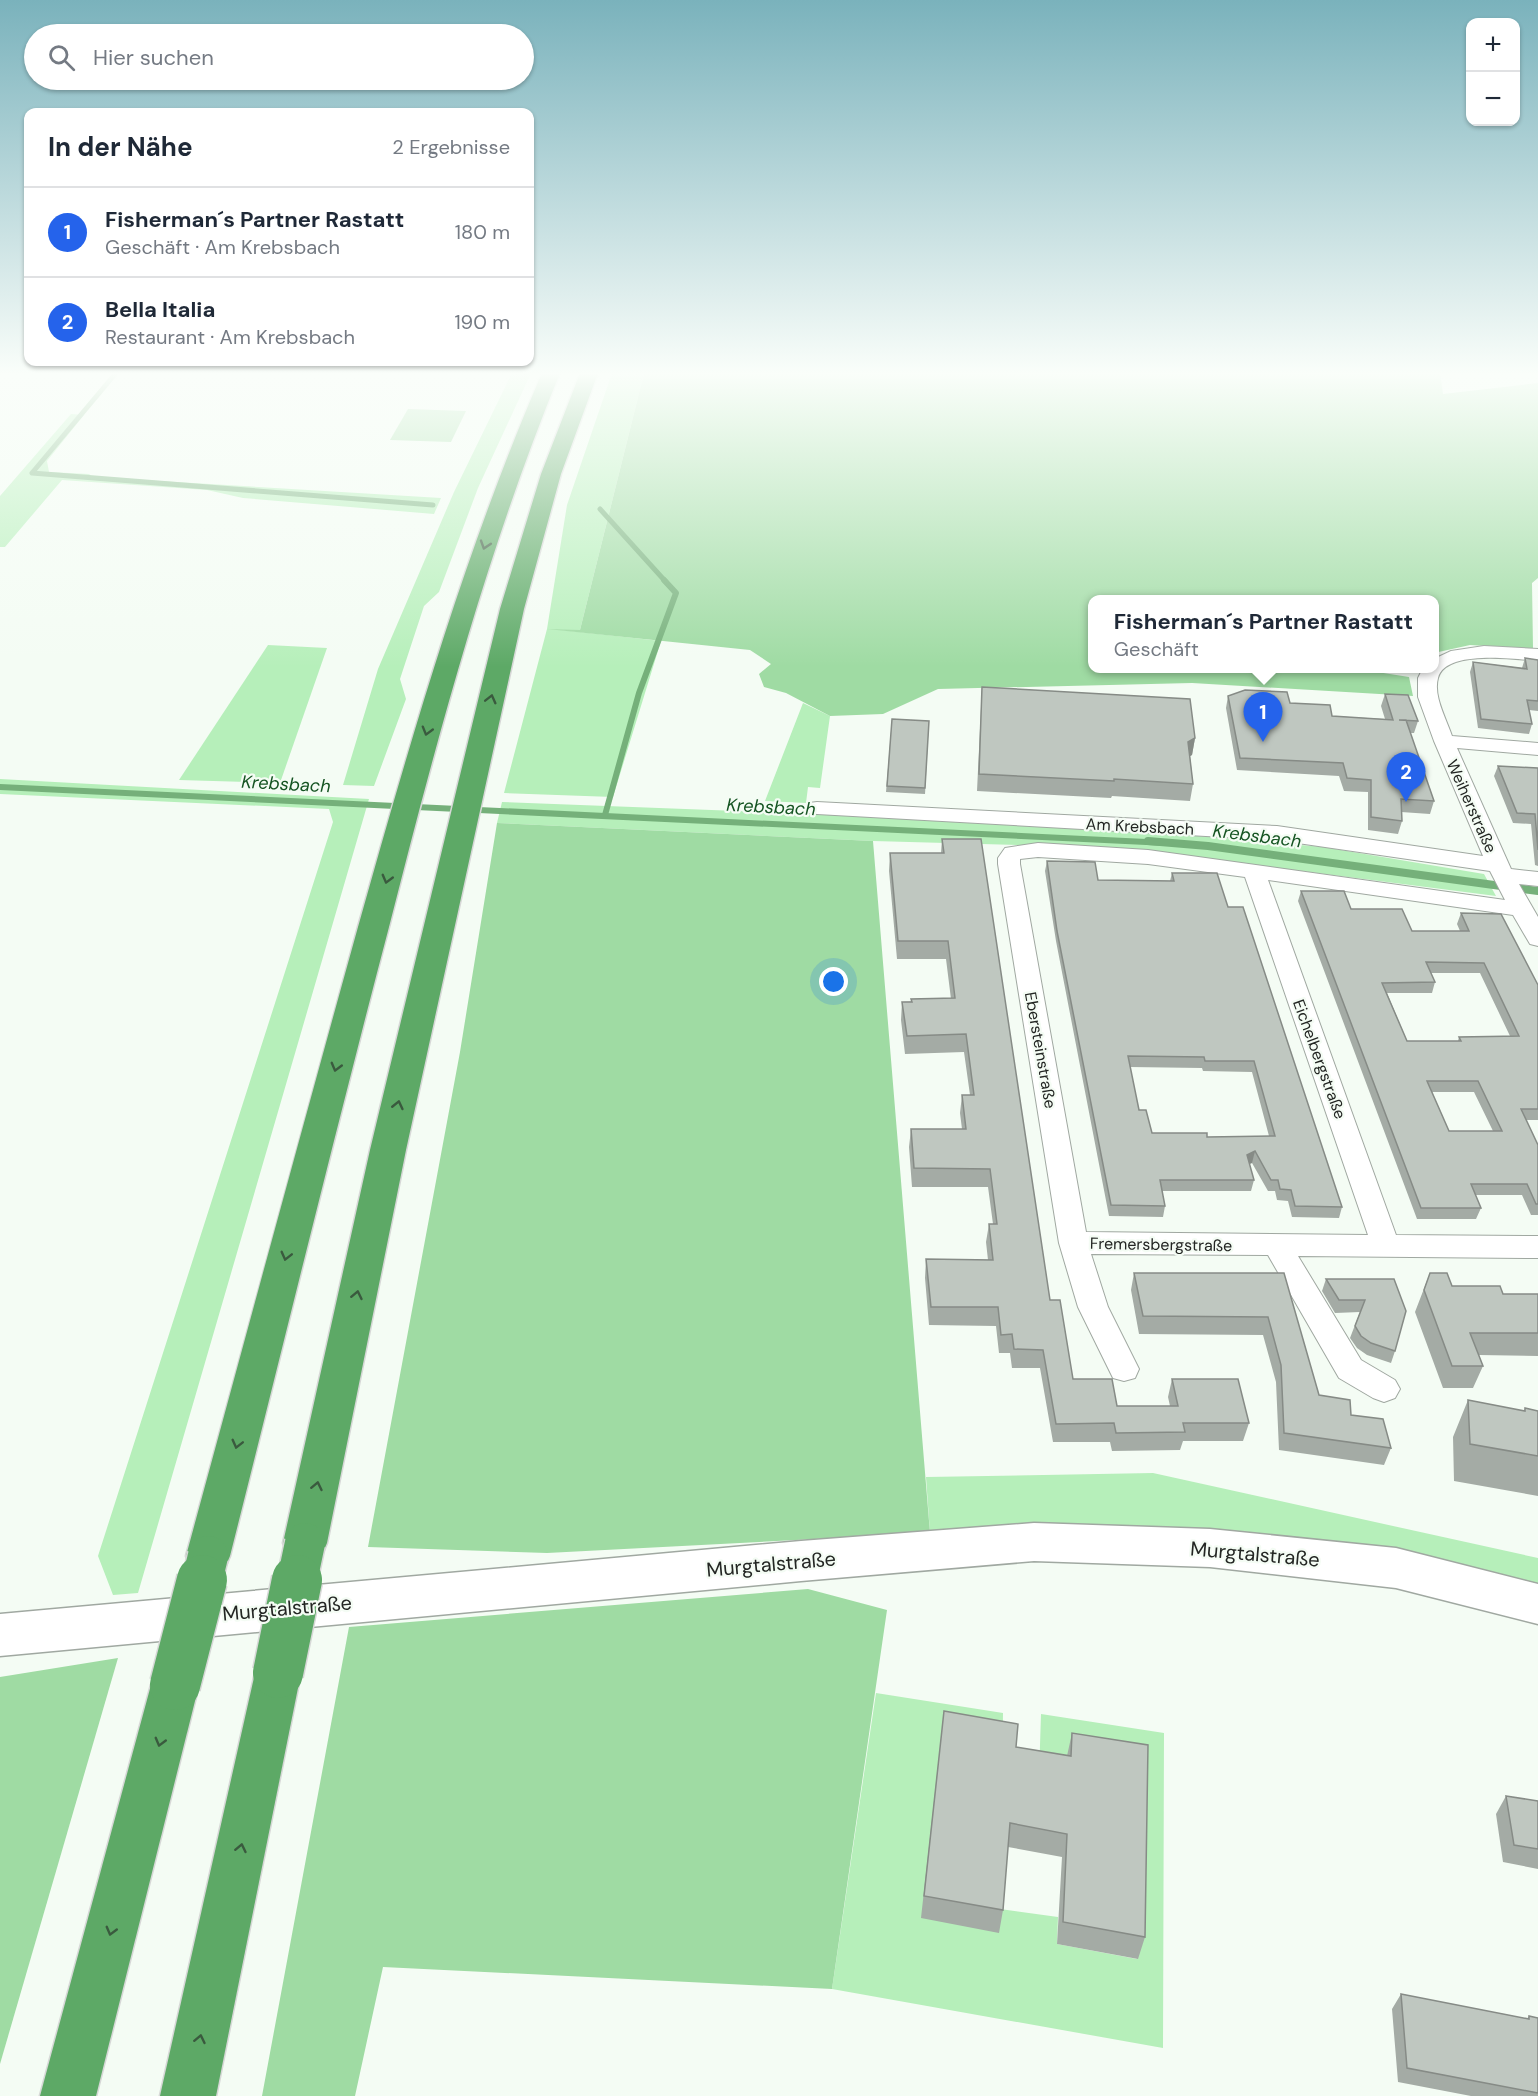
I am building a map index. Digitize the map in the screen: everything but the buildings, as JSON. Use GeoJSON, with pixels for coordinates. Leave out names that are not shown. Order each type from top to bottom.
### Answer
{"type":"FeatureCollection","features":[{"type":"Feature","properties":{"kind":"highway"},"geometry":{"type":"LineString","coordinates":[[68,2096],[313,1152],[415,774],[453,642],[509,471]]}},
{"type":"Feature","properties":{"kind":"highway"},"geometry":{"type":"LineString","coordinates":[[188,2096],[388,1150],[460,823],[512,609],[552,471]]}},
{"type":"Feature","properties":{"kind":"main road","name":"Murgtalstraße"},"geometry":{"type":"LineString","coordinates":[[0,1635],[789,1562],[1034,1542],[1210,1548],[1396,1568],[1538,1604]]}},
{"type":"Feature","properties":{"kind":"street","name":"Weiherstraße"},"geometry":{"type":"LineString","coordinates":[[1439,665],[1456,656],[1486,652],[1538,655]]}},
{"type":"Feature","properties":{"kind":"street","name":"Weiherstraße"},"geometry":{"type":"LineString","coordinates":[[1431,673],[1428,678],[1428,697],[1444,741],[1508,884],[1538,939]]}},
{"type":"Feature","properties":{"kind":"street"},"geometry":{"type":"LineString","coordinates":[[1444,741],[1538,749]]}},
{"type":"Feature","properties":{"kind":"street","name":"Am Krebsbach"},"geometry":{"type":"LineString","coordinates":[[817,808],[1277,833],[1508,884],[1538,879]]}},
{"type":"Feature","properties":{"kind":"street","name":"Ebersteinstraße"},"geometry":{"type":"LineString","coordinates":[[1074,1243],[1009,858],[1013,853],[1024,850],[1114,854],[1254,872]]}},
{"type":"Feature","properties":{"kind":"street"},"geometry":{"type":"LineString","coordinates":[[1254,872],[1508,884]]}},
{"type":"Feature","properties":{"kind":"street","name":"Eichelbergstraße"},"geometry":{"type":"LineString","coordinates":[[1254,872],[1386,1246]]}},
{"type":"Feature","properties":{"kind":"street","name":"Fremersbergstraße"},"geometry":{"type":"LineString","coordinates":[[1124,1369],[1093,1307],[1074,1243],[1538,1247]]}},
{"type":"Feature","properties":{"kind":"street"},"geometry":{"type":"LineString","coordinates":[[1277,1245],[1350,1369],[1384,1389]]}},
{"type":"Feature","properties":{"kind":"green space"},"geometry":{"type":"Polygon","coordinates":[[[22,471],[49,471],[89,474],[93,477],[441,498],[434,514],[243,498],[207,490],[62,480],[5,547],[0,547],[0,496],[22,471]]]}},
{"type":"Feature","properties":{"kind":"green space"},"geometry":{"type":"Polygon","coordinates":[[[464,471],[486,471],[439,592],[424,606],[400,679],[406,699],[374,786],[343,785],[378,669],[464,471]]]}},
{"type":"Feature","properties":{"kind":"green space"},"geometry":{"type":"Polygon","coordinates":[[[579,471],[620,471],[580,630],[562,630],[661,641],[613,797],[504,793],[547,629],[567,505],[579,471]]]}},
{"type":"Feature","properties":{"kind":"green space"},"geometry":{"type":"Polygon","coordinates":[[[620,471],[1538,471],[1538,578],[1532,583],[1533,649],[1470,645],[1439,652],[1439,595],[1088,595],[1088,673],[1383,673],[1409,677],[1413,696],[1192,683],[938,689],[883,714],[830,716],[786,693],[764,687],[759,674],[771,664],[750,650],[547,629],[580,630],[620,471]]]}},
{"type":"Feature","properties":{"kind":"green space"},"geometry":{"type":"Polygon","coordinates":[[[268,645],[327,648],[280,783],[179,780],[268,645]]]}},
{"type":"Feature","properties":{"kind":"green space"},"geometry":{"type":"Polygon","coordinates":[[[803,703],[830,716],[820,788],[808,787],[806,803],[765,801],[803,703]]]}},
{"type":"Feature","properties":{"kind":"green space"},"geometry":{"type":"Polygon","coordinates":[[[0,779],[369,799],[138,1593],[113,1595],[98,1556],[333,822],[329,809],[0,794],[0,779]]]}},
{"type":"Feature","properties":{"kind":"green space"},"geometry":{"type":"Polygon","coordinates":[[[502,802],[815,814],[1214,837],[1323,847],[1484,874],[1496,896],[1123,848],[873,841],[497,823],[502,802]]]}},
{"type":"Feature","properties":{"kind":"green space"},"geometry":{"type":"Polygon","coordinates":[[[497,823],[873,841],[930,1533],[547,1553],[368,1547],[460,1052],[497,823]]]}},
{"type":"Feature","properties":{"kind":"green space"},"geometry":{"type":"Polygon","coordinates":[[[1153,1473],[1538,1558],[1538,1590],[930,1533],[926,1477],[1153,1473]]]}},
{"type":"Feature","properties":{"kind":"green space"},"geometry":{"type":"Polygon","coordinates":[[[808,1589],[887,1610],[832,1989],[383,1967],[355,2096],[262,2096],[349,1627],[808,1589]]]}},
{"type":"Feature","properties":{"kind":"green space"},"geometry":{"type":"Polygon","coordinates":[[[118,1658],[0,2064],[0,1677],[118,1658]]]}},
{"type":"Feature","properties":{"kind":"green space"},"geometry":{"type":"Polygon","coordinates":[[[876,1693],[1003,1713],[1000,1909],[1058,1917],[1057,1944],[1137,1959],[1039,1776],[1041,1714],[1164,1733],[1163,2048],[832,1989],[876,1693]]]}},
{"type":"Feature","properties":{"kind":"waterway"},"geometry":{"type":"LineString","coordinates":[[34,471],[32,473],[433,505]]}},
{"type":"Feature","properties":{"kind":"waterway"},"geometry":{"type":"LineString","coordinates":[[600,509],[666,582]]}},
{"type":"Feature","properties":{"kind":"waterway"},"geometry":{"type":"LineString","coordinates":[[605,815],[639,693],[676,593],[664,580]]}},
{"type":"Feature","properties":{"kind":"waterway","name":"Krebsbach"},"geometry":{"type":"LineString","coordinates":[[0,787],[1167,843]]}},
{"type":"Feature","properties":{"kind":"waterway","name":"Krebsbach"},"geometry":{"type":"LineString","coordinates":[[1148,841],[1208,846],[1538,891]]}},
{"type":"Feature","properties":{"kind":"place","name":"Fisherman´s Partner Rastatt"},"geometry":{"type":"Point","coordinates":[1263,742]}},
{"type":"Feature","properties":{"kind":"place","name":"Bella Italia"},"geometry":{"type":"Point","coordinates":[1406,802]}}]}
